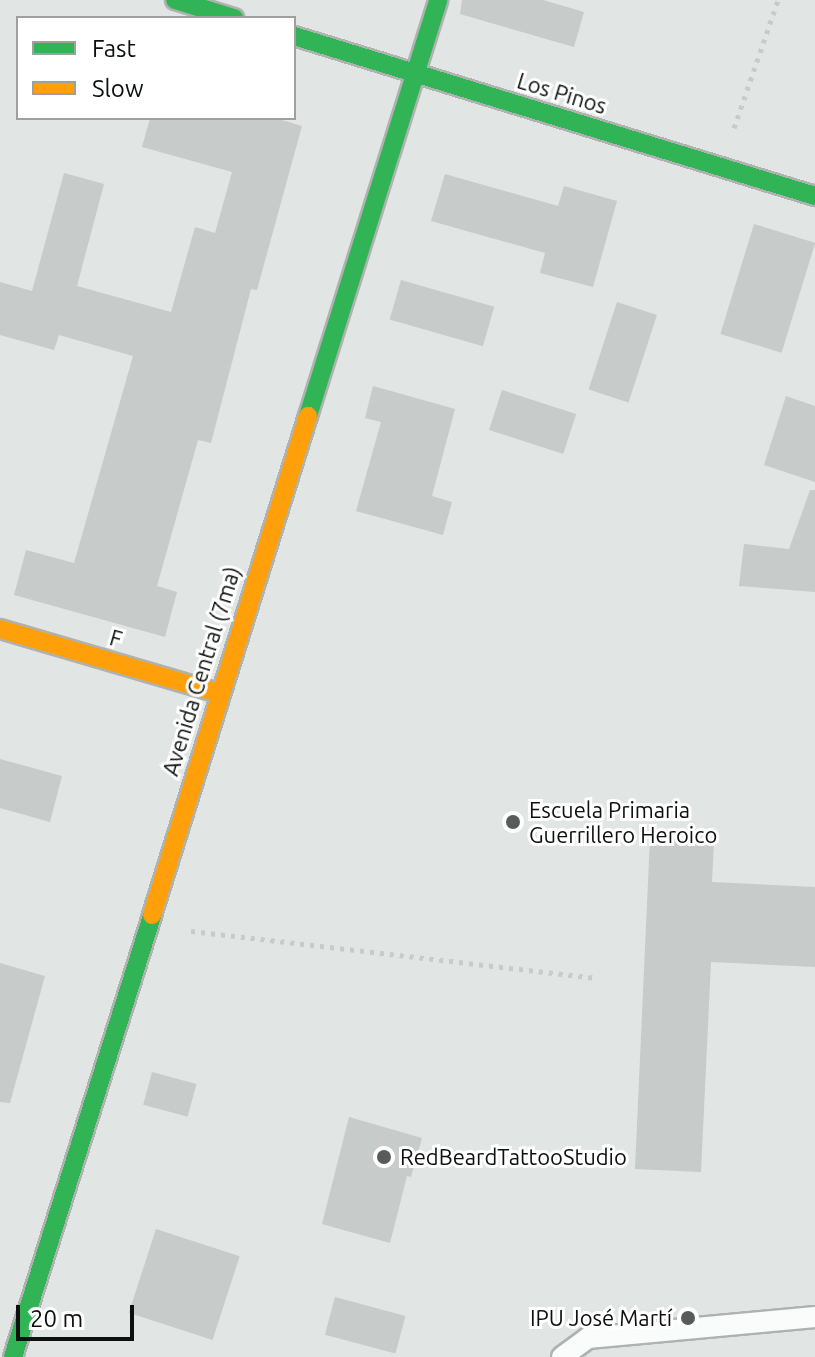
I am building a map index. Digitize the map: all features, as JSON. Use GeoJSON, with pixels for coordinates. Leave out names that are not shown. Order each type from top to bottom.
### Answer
{"type":"FeatureCollection","features":[{"type":"Feature","properties":{"kind":"main road"},"geometry":{"type":"LineString","coordinates":[[175,0],[227,16]]}},
{"type":"Feature","properties":{"kind":"main road","name":"Avenida Central (7ma)"},"geometry":{"type":"LineString","coordinates":[[13,1357],[438,0]]}},
{"type":"Feature","properties":{"kind":"main road","name":"Los Pinos"},"geometry":{"type":"LineString","coordinates":[[296,37],[815,196]]}},
{"type":"Feature","properties":{"kind":"main road","name":"F"},"geometry":{"type":"LineString","coordinates":[[0,629],[219,693]]}},
{"type":"Feature","properties":{"kind":"lane"},"geometry":{"type":"LineString","coordinates":[[562,1357],[588,1338],[815,1317]]}},
{"type":"Feature","properties":{"kind":"path"},"geometry":{"type":"LineString","coordinates":[[720,166],[778,0]]}},
{"type":"Feature","properties":{"kind":"path"},"geometry":{"type":"LineString","coordinates":[[146,926],[596,978]]}},
{"type":"Feature","properties":{"kind":"building"},"geometry":{"type":"Polygon","coordinates":[[[462,0],[543,0],[584,12],[574,47],[460,14],[462,0]]]}},
{"type":"Feature","properties":{"kind":"building"},"geometry":{"type":"Polygon","coordinates":[[[149,120],[282,120],[302,126],[257,290],[251,289],[211,443],[198,440],[157,586],[177,592],[165,637],[14,595],[26,550],[74,563],[133,356],[59,335],[54,350],[0,335],[0,282],[32,291],[64,173],[104,184],[77,286],[171,312],[195,227],[215,233],[232,172],[142,147],[149,120]]]}},
{"type":"Feature","properties":{"kind":"building"},"geometry":{"type":"Polygon","coordinates":[[[445,174],[558,206],[564,186],[617,201],[593,287],[540,273],[545,253],[431,221],[445,174]]]}},
{"type":"Feature","properties":{"kind":"building"},"geometry":{"type":"Polygon","coordinates":[[[754,224],[815,243],[782,353],[720,334],[754,224]]]}},
{"type":"Feature","properties":{"kind":"building"},"geometry":{"type":"Polygon","coordinates":[[[401,280],[494,307],[483,346],[390,319],[401,280]]]}},
{"type":"Feature","properties":{"kind":"building"},"geometry":{"type":"Polygon","coordinates":[[[617,302],[657,315],[629,402],[589,389],[617,302]]]}},
{"type":"Feature","properties":{"kind":"building"},"geometry":{"type":"Polygon","coordinates":[[[373,386],[455,409],[432,496],[452,502],[443,535],[356,511],[381,422],[365,418],[373,386]]]}},
{"type":"Feature","properties":{"kind":"building"},"geometry":{"type":"Polygon","coordinates":[[[502,390],[576,414],[563,454],[489,430],[502,390]]]}},
{"type":"Feature","properties":{"kind":"building"},"geometry":{"type":"Polygon","coordinates":[[[786,396],[815,406],[815,482],[764,465],[786,396]]]}},
{"type":"Feature","properties":{"kind":"building"},"geometry":{"type":"Polygon","coordinates":[[[810,490],[815,490],[815,592],[739,586],[744,544],[789,549],[810,490]]]}},
{"type":"Feature","properties":{"kind":"building"},"geometry":{"type":"Polygon","coordinates":[[[0,759],[62,776],[50,822],[0,808],[0,759]]]}},
{"type":"Feature","properties":{"kind":"building"},"geometry":{"type":"Polygon","coordinates":[[[650,838],[714,841],[712,882],[815,887],[815,967],[711,962],[701,1172],[635,1169],[650,838]]]}},
{"type":"Feature","properties":{"kind":"building"},"geometry":{"type":"Polygon","coordinates":[[[0,963],[45,976],[10,1103],[0,1102],[0,963]]]}},
{"type":"Feature","properties":{"kind":"building"},"geometry":{"type":"Polygon","coordinates":[[[152,1072],[196,1084],[188,1117],[143,1105],[152,1072]]]}},
{"type":"Feature","properties":{"kind":"building"},"geometry":{"type":"Polygon","coordinates":[[[349,1117],[422,1138],[411,1177],[407,1176],[390,1243],[322,1224],[349,1117]]]}},
{"type":"Feature","properties":{"kind":"building"},"geometry":{"type":"Polygon","coordinates":[[[156,1229],[240,1256],[212,1340],[129,1313],[156,1229]]]}},
{"type":"Feature","properties":{"kind":"building"},"geometry":{"type":"Polygon","coordinates":[[[335,1297],[406,1316],[395,1354],[325,1335],[335,1297]]]}},
{"type":"Feature","properties":{"kind":"traffic: fast"},"geometry":{"type":"LineString","coordinates":[[175,0],[227,16]]}},
{"type":"Feature","properties":{"kind":"traffic: fast"},"geometry":{"type":"LineString","coordinates":[[308,416],[438,0]]}},
{"type":"Feature","properties":{"kind":"traffic: fast"},"geometry":{"type":"LineString","coordinates":[[296,37],[815,196]]}},
{"type":"Feature","properties":{"kind":"traffic: fast"},"geometry":{"type":"LineString","coordinates":[[13,1357],[152,915]]}},
{"type":"Feature","properties":{"kind":"traffic: slow"},"geometry":{"type":"LineString","coordinates":[[152,915],[308,416]]}},
{"type":"Feature","properties":{"kind":"traffic: slow"},"geometry":{"type":"LineString","coordinates":[[0,629],[219,693]]}},
{"type":"Feature","properties":{"kind":"place","name":"Escuela Primaria Guerrillero Heroico"},"geometry":{"type":"Point","coordinates":[513,822]}},
{"type":"Feature","properties":{"kind":"place","name":"RedBeardTattooStudio"},"geometry":{"type":"Point","coordinates":[384,1157]}},
{"type":"Feature","properties":{"kind":"place","name":"IPU José Martí"},"geometry":{"type":"Point","coordinates":[688,1318]}}]}
